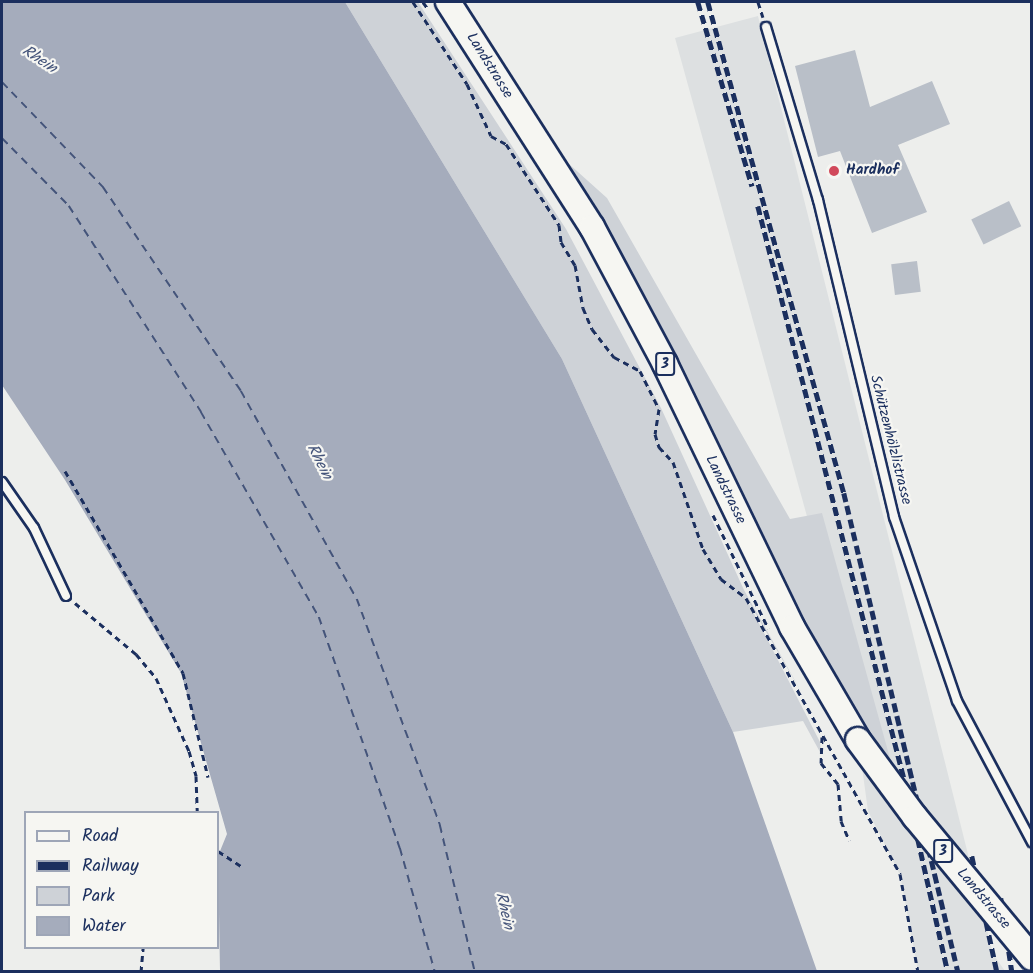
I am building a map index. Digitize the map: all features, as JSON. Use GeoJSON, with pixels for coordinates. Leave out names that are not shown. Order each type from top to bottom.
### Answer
{"type":"FeatureCollection","features":[{"type":"Feature","properties":{"kind":"main road","name":"Landstrasse"},"geometry":{"type":"LineString","coordinates":[[441,10],[592,228],[665,364],[792,627],[858,740],[915,817],[1032,958]]}},
{"type":"Feature","properties":{"kind":"lane","name":"Schützenhölzlistrasse"},"geometry":{"type":"LineString","coordinates":[[766,27],[818,200],[894,517],[957,701],[1032,842]]}},
{"type":"Feature","properties":{"kind":"lane"},"geometry":{"type":"LineString","coordinates":[[2,482],[34,528],[66,596]]}},
{"type":"Feature","properties":{"kind":"path"},"geometry":{"type":"LineString","coordinates":[[413,2],[467,84],[486,129],[506,144],[559,225],[561,242],[575,265],[583,308],[592,329],[614,357],[640,371],[659,409],[655,434],[659,447],[673,462],[703,549],[721,579],[746,598],[900,874],[918,972]]}},
{"type":"Feature","properties":{"kind":"path"},"geometry":{"type":"LineString","coordinates":[[423,2],[441,10]]}},
{"type":"Feature","properties":{"kind":"path"},"geometry":{"type":"LineString","coordinates":[[644,365],[664,406]]}},
{"type":"Feature","properties":{"kind":"path"},"geometry":{"type":"LineString","coordinates":[[65,471],[183,673],[208,777]]}},
{"type":"Feature","properties":{"kind":"path"},"geometry":{"type":"LineString","coordinates":[[712,514],[752,598],[810,699],[804,702]]}},
{"type":"Feature","properties":{"kind":"path"},"geometry":{"type":"LineString","coordinates":[[66,596],[136,654],[156,678],[189,751],[196,776],[197,811]]}},
{"type":"Feature","properties":{"kind":"path"},"geometry":{"type":"LineString","coordinates":[[822,735],[821,763],[838,784],[841,821],[849,840]]}},
{"type":"Feature","properties":{"kind":"path"},"geometry":{"type":"LineString","coordinates":[[219,852],[244,868]]}},
{"type":"Feature","properties":{"kind":"path"},"geometry":{"type":"LineString","coordinates":[[141,972],[143,949]]}},
{"type":"Feature","properties":{"kind":"shaded area"},"geometry":{"type":"Polygon","coordinates":[[[758,16],[993,954],[1005,971],[918,971],[900,875],[868,811],[848,665],[675,38],[758,16]]]}},
{"type":"Feature","properties":{"kind":"green space"},"geometry":{"type":"Polygon","coordinates":[[[345,2],[418,2],[566,229],[661,408],[744,590],[802,693],[744,594],[820,742],[821,754],[803,721],[733,732],[562,359],[345,2]]]}},
{"type":"Feature","properties":{"kind":"green space"},"geometry":{"type":"Polygon","coordinates":[[[559,155],[607,198],[790,519],[822,513],[891,762],[823,661],[559,155]]]}},
{"type":"Feature","properties":{"kind":"water","name":"Rhein"},"geometry":{"type":"Polygon","coordinates":[[[2,2],[345,2],[562,359],[733,732],[817,971],[220,971],[219,854],[227,834],[181,673],[65,480],[2,385],[2,2]]]}},
{"type":"Feature","properties":{"kind":"building"},"geometry":{"type":"Polygon","coordinates":[[[855,50],[870,107],[932,81],[950,124],[898,145],[927,212],[872,233],[840,151],[818,157],[795,66],[855,50]]]}},
{"type":"Feature","properties":{"kind":"building"},"geometry":{"type":"Polygon","coordinates":[[[1009,201],[1021,226],[984,245],[971,219],[1009,201]]]}},
{"type":"Feature","properties":{"kind":"building"},"geometry":{"type":"Polygon","coordinates":[[[917,261],[921,292],[895,295],[891,264],[917,261]]]}},
{"type":"Feature","properties":{"kind":"ferry route"},"geometry":{"type":"LineString","coordinates":[[2,82],[103,187],[241,391],[357,599],[440,825],[475,972]]}},
{"type":"Feature","properties":{"kind":"ferry route"},"geometry":{"type":"LineString","coordinates":[[2,138],[69,206],[201,412],[319,617],[400,848],[435,972]]}},
{"type":"Feature","properties":{"kind":"railway"},"geometry":{"type":"LineString","coordinates":[[698,2],[752,186]]}},
{"type":"Feature","properties":{"kind":"railway"},"geometry":{"type":"LineString","coordinates":[[708,2],[844,493],[958,972]]}},
{"type":"Feature","properties":{"kind":"railway"},"geometry":{"type":"LineString","coordinates":[[758,206],[906,786],[948,972]]}},
{"type":"Feature","properties":{"kind":"railway"},"geometry":{"type":"LineString","coordinates":[[972,856],[997,972]]}},
{"type":"Feature","properties":{"kind":"railway"},"geometry":{"type":"LineString","coordinates":[[1001,898],[1012,972]]}},
{"type":"Feature","properties":{"kind":"place","name":"Hardhof"},"geometry":{"type":"Point","coordinates":[834,171]}}]}
